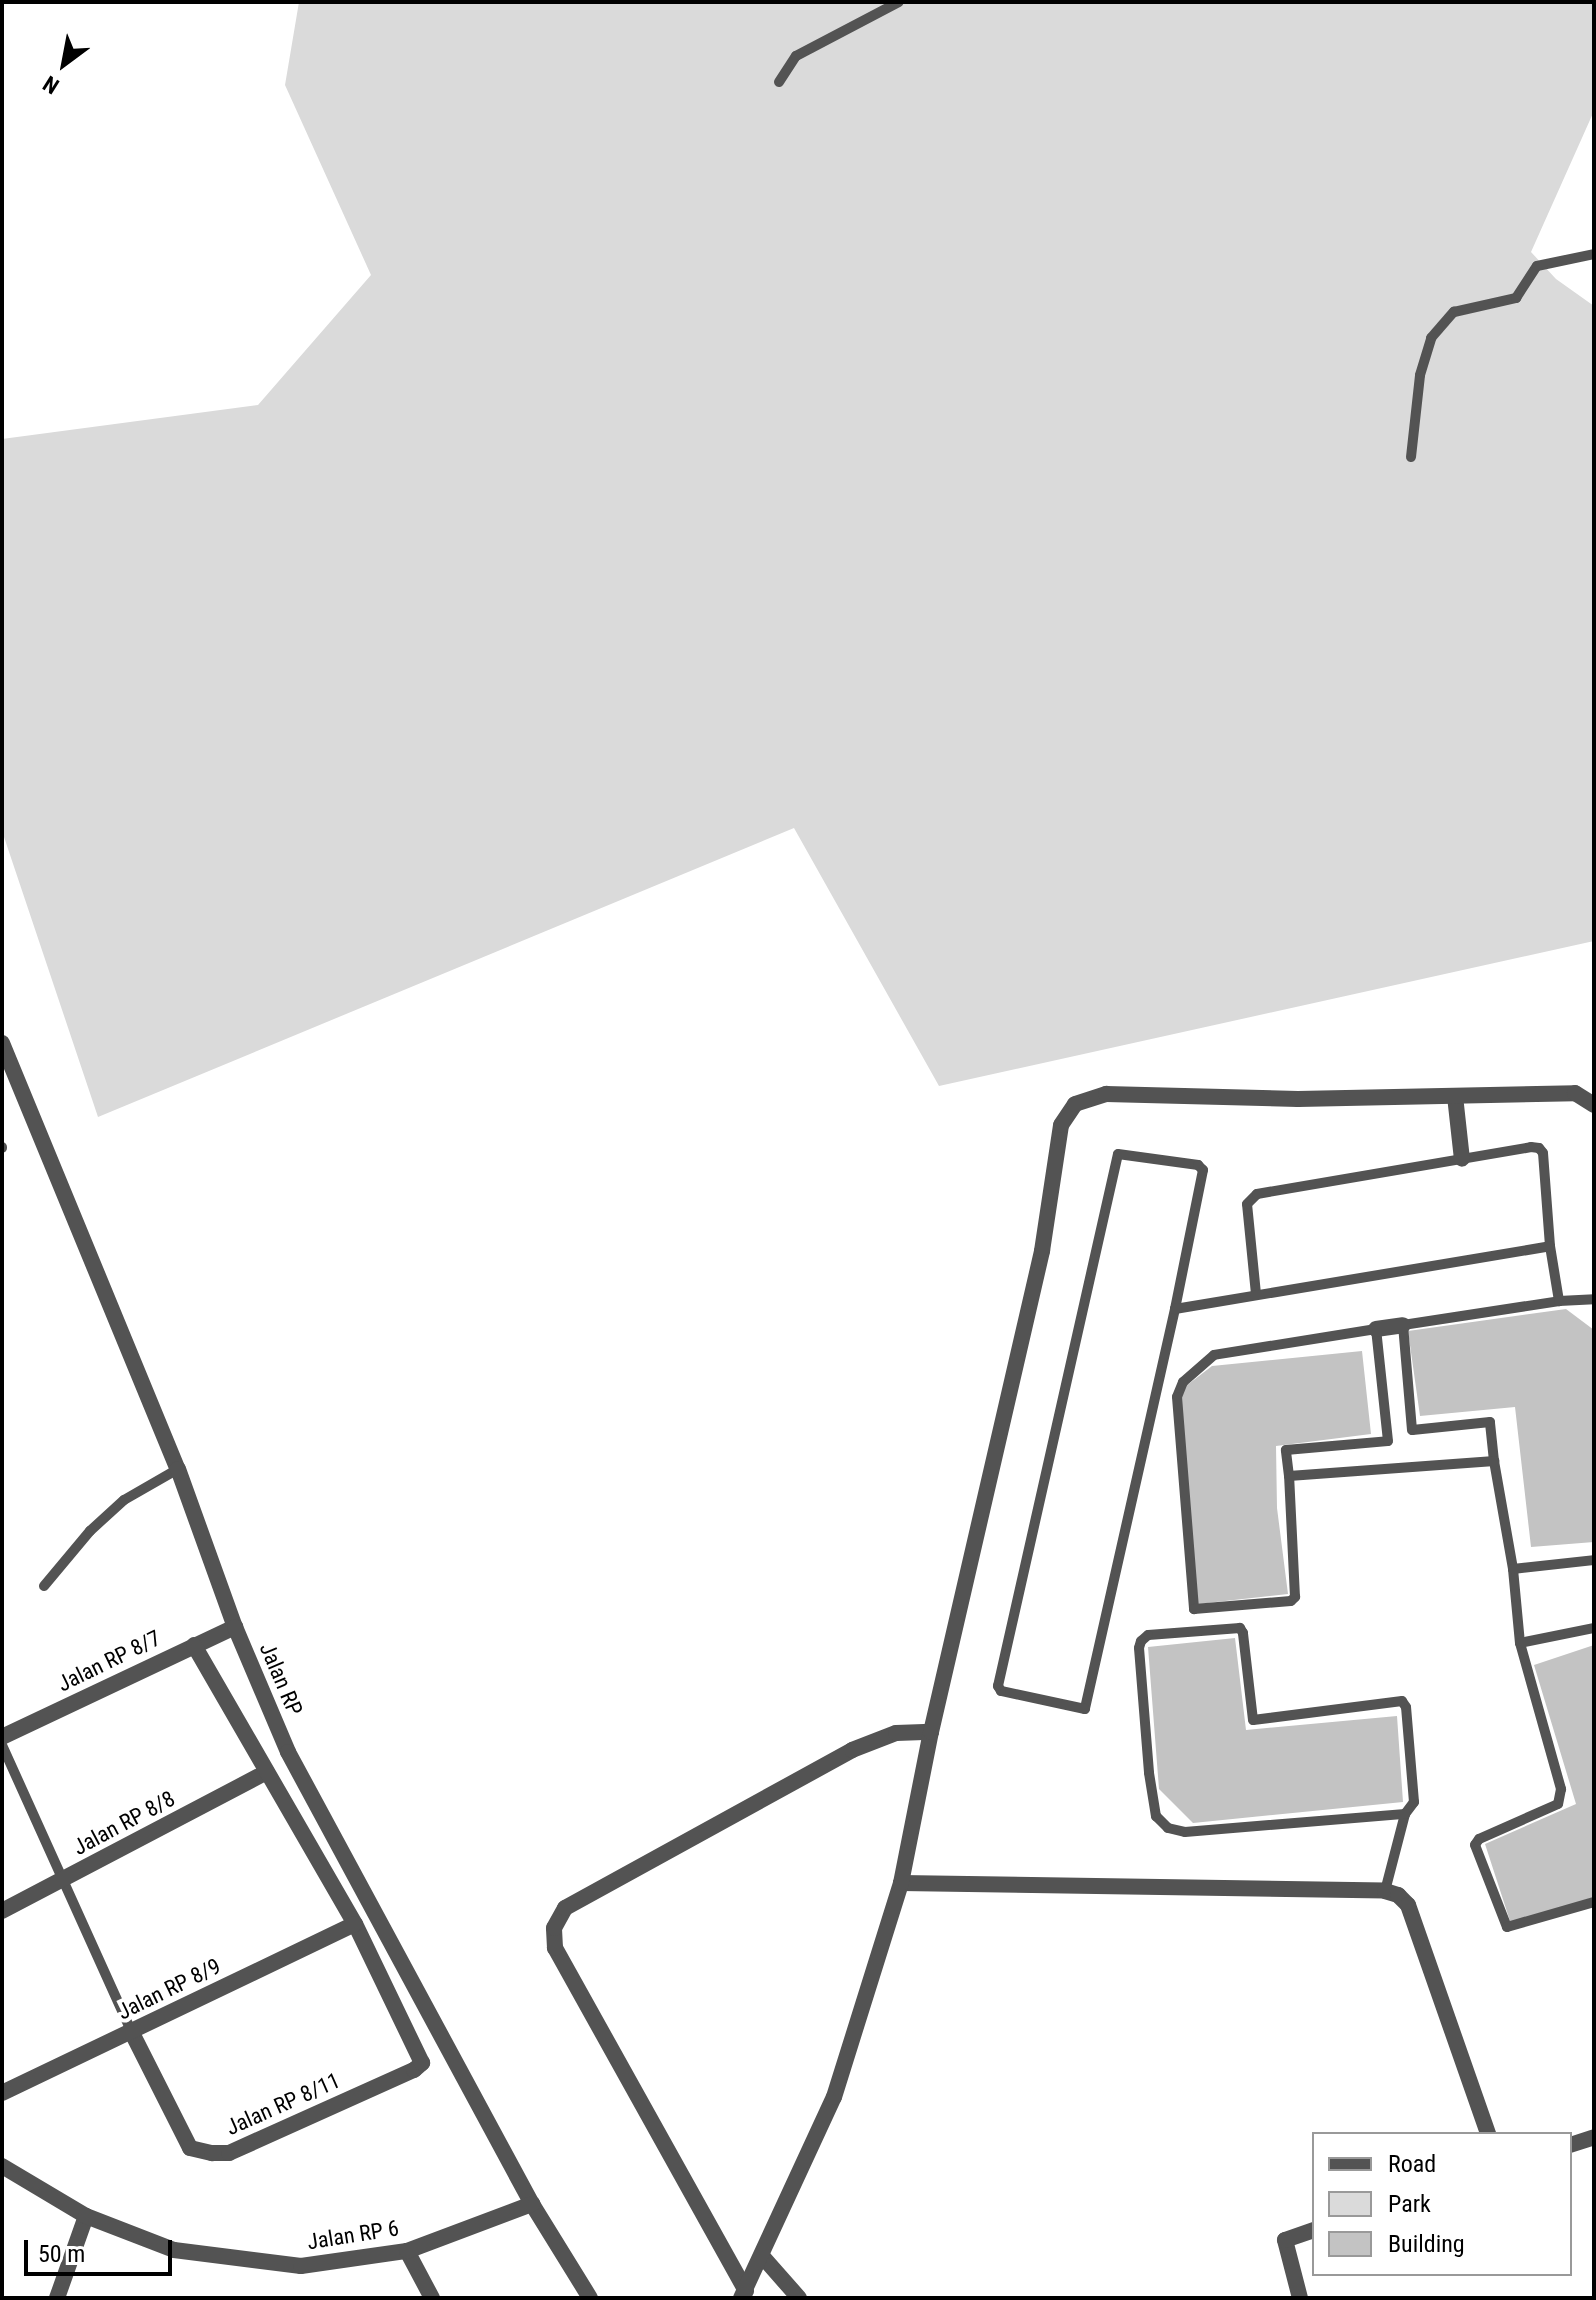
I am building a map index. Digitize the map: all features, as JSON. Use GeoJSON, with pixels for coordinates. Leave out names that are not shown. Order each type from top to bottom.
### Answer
{"type":"FeatureCollection","features":[{"type":"Feature","properties":{"kind":"street","name":"Jalan RP"},"geometry":{"type":"LineString","coordinates":[[2,1043],[178,1469],[235,1627],[288,1752],[532,2204],[590,2298]]}},
{"type":"Feature","properties":{"kind":"street"},"geometry":{"type":"LineString","coordinates":[[744,2294],[834,2097],[901,1883],[931,1732],[1042,1251],[1061,1125],[1075,1104],[1106,1094],[1298,1099],[1575,1093],[1594,1105]]}},
{"type":"Feature","properties":{"kind":"street"},"geometry":{"type":"LineString","coordinates":[[1455,1096],[1462,1159]]}},
{"type":"Feature","properties":{"kind":"street"},"geometry":{"type":"LineString","coordinates":[[1376,1329],[1403,1325]]}},
{"type":"Feature","properties":{"kind":"street","name":"Jalan RP 8/7"},"geometry":{"type":"LineString","coordinates":[[2,1737],[235,1627]]}},
{"type":"Feature","properties":{"kind":"street"},"geometry":{"type":"LineString","coordinates":[[194,1645],[355,1924]]}},
{"type":"Feature","properties":{"kind":"street"},"geometry":{"type":"LineString","coordinates":[[744,2294],[555,1948],[554,1928],[565,1908],[852,1750],[896,1733],[931,1732]]}},
{"type":"Feature","properties":{"kind":"street","name":"Jalan RP 8/8"},"geometry":{"type":"LineString","coordinates":[[2,1911],[267,1772]]}},
{"type":"Feature","properties":{"kind":"street"},"geometry":{"type":"LineString","coordinates":[[901,1883],[1385,1891],[1398,1895],[1408,1905],[1487,2132]]}},
{"type":"Feature","properties":{"kind":"street","name":"Jalan RP 8/9"},"geometry":{"type":"LineString","coordinates":[[2,2093],[355,1924]]}},
{"type":"Feature","properties":{"kind":"street","name":"Jalan RP 8/11"},"geometry":{"type":"LineString","coordinates":[[131,2031],[190,2148],[212,2153],[229,2153],[414,2070],[422,2063],[420,2053],[355,1924]]}},
{"type":"Feature","properties":{"kind":"street"},"geometry":{"type":"LineString","coordinates":[[1572,2144],[1594,2137]]}},
{"type":"Feature","properties":{"kind":"street","name":"Jalan RP 6"},"geometry":{"type":"LineString","coordinates":[[2,2166],[86,2216],[174,2250],[301,2266],[407,2251],[532,2204]]}},
{"type":"Feature","properties":{"kind":"street"},"geometry":{"type":"LineString","coordinates":[[57,2298],[86,2216]]}},
{"type":"Feature","properties":{"kind":"street"},"geometry":{"type":"LineString","coordinates":[[1300,2298],[1285,2240],[1312,2231]]}},
{"type":"Feature","properties":{"kind":"street"},"geometry":{"type":"LineString","coordinates":[[407,2251],[432,2298]]}},
{"type":"Feature","properties":{"kind":"street"},"geometry":{"type":"LineString","coordinates":[[762,2256],[799,2298]]}},
{"type":"Feature","properties":{"kind":"lane"},"geometry":{"type":"LineString","coordinates":[[779,82],[796,56],[899,2]]}},
{"type":"Feature","properties":{"kind":"lane"},"geometry":{"type":"LineString","coordinates":[[1411,457],[1420,375],[1431,338],[1454,312],[1516,298],[1537,266],[1594,254]]}},
{"type":"Feature","properties":{"kind":"lane"},"geometry":{"type":"LineString","coordinates":[[1256,1294],[1250,1198],[1539,1148],[1543,1153],[1550,1246],[1559,1301]]}},
{"type":"Feature","properties":{"kind":"lane"},"geometry":{"type":"LineString","coordinates":[[1118,1154],[1198,1165],[1203,1170],[1175,1309],[1085,1709],[1001,1691],[998,1686],[1118,1154]]}},
{"type":"Feature","properties":{"kind":"lane"},"geometry":{"type":"LineString","coordinates":[[1175,1309],[1550,1246]]}},
{"type":"Feature","properties":{"kind":"lane"},"geometry":{"type":"LineString","coordinates":[[1594,1299],[1559,1301],[1403,1325],[1412,1430],[1490,1422],[1513,1569],[1520,1643],[1561,1789],[1558,1804],[1479,1839],[1475,1845],[1507,1927],[1594,1902]]}},
{"type":"Feature","properties":{"kind":"lane"},"geometry":{"type":"LineString","coordinates":[[1376,1329],[1388,1441],[1286,1450],[1295,1597],[1291,1601],[1194,1609],[1177,1397],[1183,1382],[1214,1355],[1376,1329]]}},
{"type":"Feature","properties":{"kind":"lane"},"geometry":{"type":"LineString","coordinates":[[1289,1476],[1494,1461]]}},
{"type":"Feature","properties":{"kind":"lane"},"geometry":{"type":"LineString","coordinates":[[44,1586],[90,1531],[124,1500],[178,1469]]}},
{"type":"Feature","properties":{"kind":"lane"},"geometry":{"type":"LineString","coordinates":[[1513,1569],[1594,1560]]}},
{"type":"Feature","properties":{"kind":"lane"},"geometry":{"type":"LineString","coordinates":[[1385,1891],[1405,1814],[1414,1802],[1406,1707],[1402,1701],[1253,1720],[1240,1628],[1148,1635],[1141,1641],[1139,1648],[1149,1773],[1156,1816],[1168,1828],[1185,1832],[1405,1814]]}},
{"type":"Feature","properties":{"kind":"lane"},"geometry":{"type":"LineString","coordinates":[[1520,1643],[1594,1628]]}},
{"type":"Feature","properties":{"kind":"lane"},"geometry":{"type":"LineString","coordinates":[[2,1745],[131,2031]]}},
{"type":"Feature","properties":{"kind":"green space"},"geometry":{"type":"Polygon","coordinates":[[[299,2],[1594,2],[1594,111],[1531,252],[1556,279],[1594,306],[1594,941],[939,1086],[794,828],[98,1117],[2,831],[2,439],[258,405],[371,275],[285,85],[299,2]]]}},
{"type":"Feature","properties":{"kind":"building"},"geometry":{"type":"Polygon","coordinates":[[[1566,1309],[1594,1330],[1594,1542],[1531,1547],[1515,1407],[1420,1416],[1408,1331],[1566,1309]]]}},
{"type":"Feature","properties":{"kind":"building"},"geometry":{"type":"Polygon","coordinates":[[[1362,1351],[1371,1434],[1276,1446],[1277,1508],[1288,1594],[1198,1604],[1181,1399],[1186,1386],[1212,1366],[1362,1351]]]}},
{"type":"Feature","properties":{"kind":"building"},"geometry":{"type":"Polygon","coordinates":[[[1235,1638],[1246,1730],[1397,1716],[1403,1802],[1193,1823],[1159,1789],[1148,1647],[1235,1638]]]}},
{"type":"Feature","properties":{"kind":"building"},"geometry":{"type":"Polygon","coordinates":[[[1594,1645],[1594,1897],[1511,1924],[1485,1844],[1576,1804],[1534,1665],[1594,1645]]]}}]}
